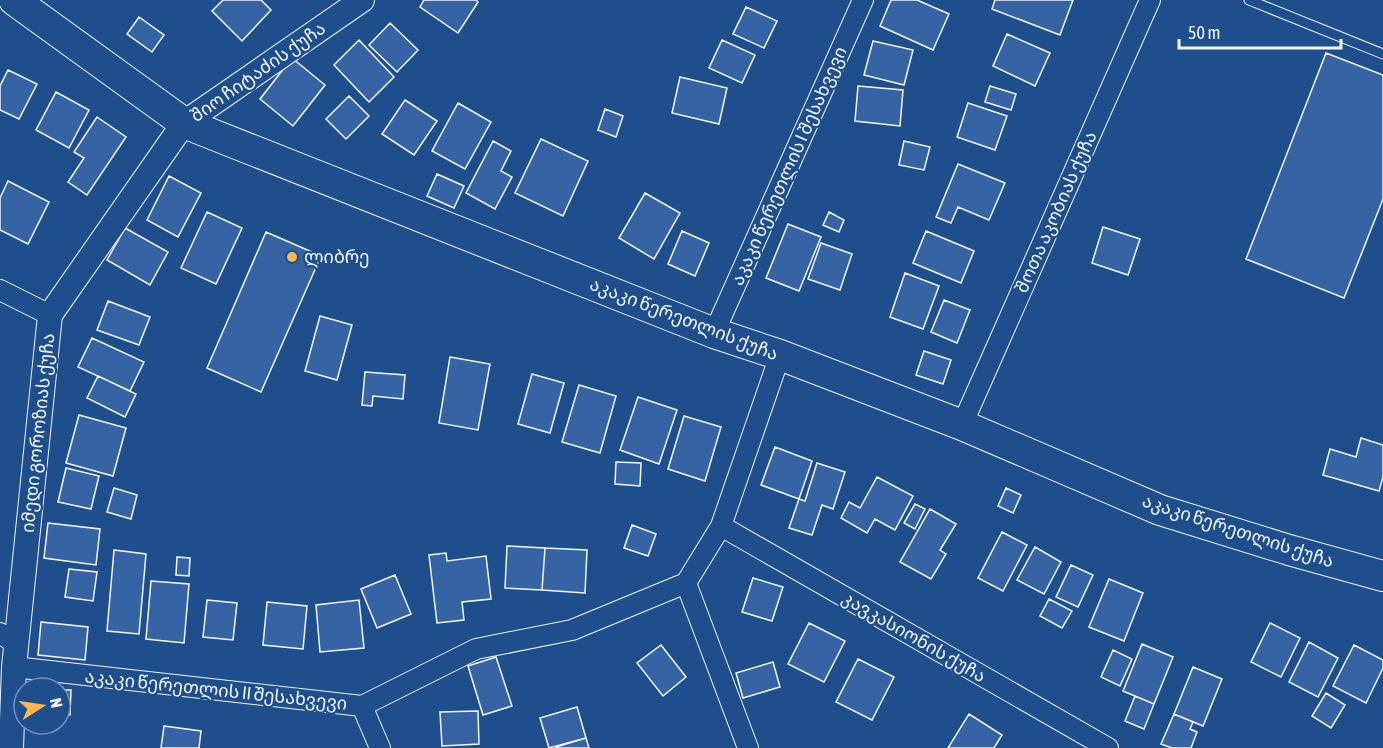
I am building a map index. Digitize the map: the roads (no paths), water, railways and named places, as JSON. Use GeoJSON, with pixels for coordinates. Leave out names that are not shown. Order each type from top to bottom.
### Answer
{"type":"FeatureCollection","features":[{"type":"Feature","properties":{"kind":"main road","name":"აკაკი წერეთლის ქუჩა"},"geometry":{"type":"LineString","coordinates":[[14,0],[184,123],[714,333],[780,355],[962,424],[1160,510],[1383,576]]}},
{"type":"Feature","properties":{"kind":"street","name":"შიო ჩიტაძის ქუჩა"},"geometry":{"type":"LineString","coordinates":[[184,123],[362,0]]}},
{"type":"Feature","properties":{"kind":"street","name":"აკაკი წერეთლის I შესახვევი"},"geometry":{"type":"LineString","coordinates":[[714,333],[863,0]]}},
{"type":"Feature","properties":{"kind":"street","name":"შოთა აკობიას ქუჩა"},"geometry":{"type":"LineString","coordinates":[[962,424],[1150,0]]}},
{"type":"Feature","properties":{"kind":"street","name":"იმედი გოროზიას ქუჩა"},"geometry":{"type":"LineString","coordinates":[[10,748],[10,648],[50,315],[184,123]]}},
{"type":"Feature","properties":{"kind":"street"},"geometry":{"type":"LineString","coordinates":[[0,290],[50,315]]}},
{"type":"Feature","properties":{"kind":"street"},"geometry":{"type":"LineString","coordinates":[[748,748],[686,583],[721,526],[780,355]]}},
{"type":"Feature","properties":{"kind":"street","name":"კავკასიონის ქუჩა"},"geometry":{"type":"LineString","coordinates":[[721,526],[1108,748]]}},
{"type":"Feature","properties":{"kind":"street","name":"აკაკი წერეთლის II შესახვევი"},"geometry":{"type":"LineString","coordinates":[[10,648],[363,706],[476,650],[572,630],[686,583]]}},
{"type":"Feature","properties":{"kind":"street"},"geometry":{"type":"LineString","coordinates":[[363,706],[380,748]]}},
{"type":"Feature","properties":{"kind":"lane"},"geometry":{"type":"LineString","coordinates":[[1249,0],[1383,54]]}},
{"type":"Feature","properties":{"kind":"place","name":"ლიბრე"},"geometry":{"type":"Point","coordinates":[292,257]}}]}
